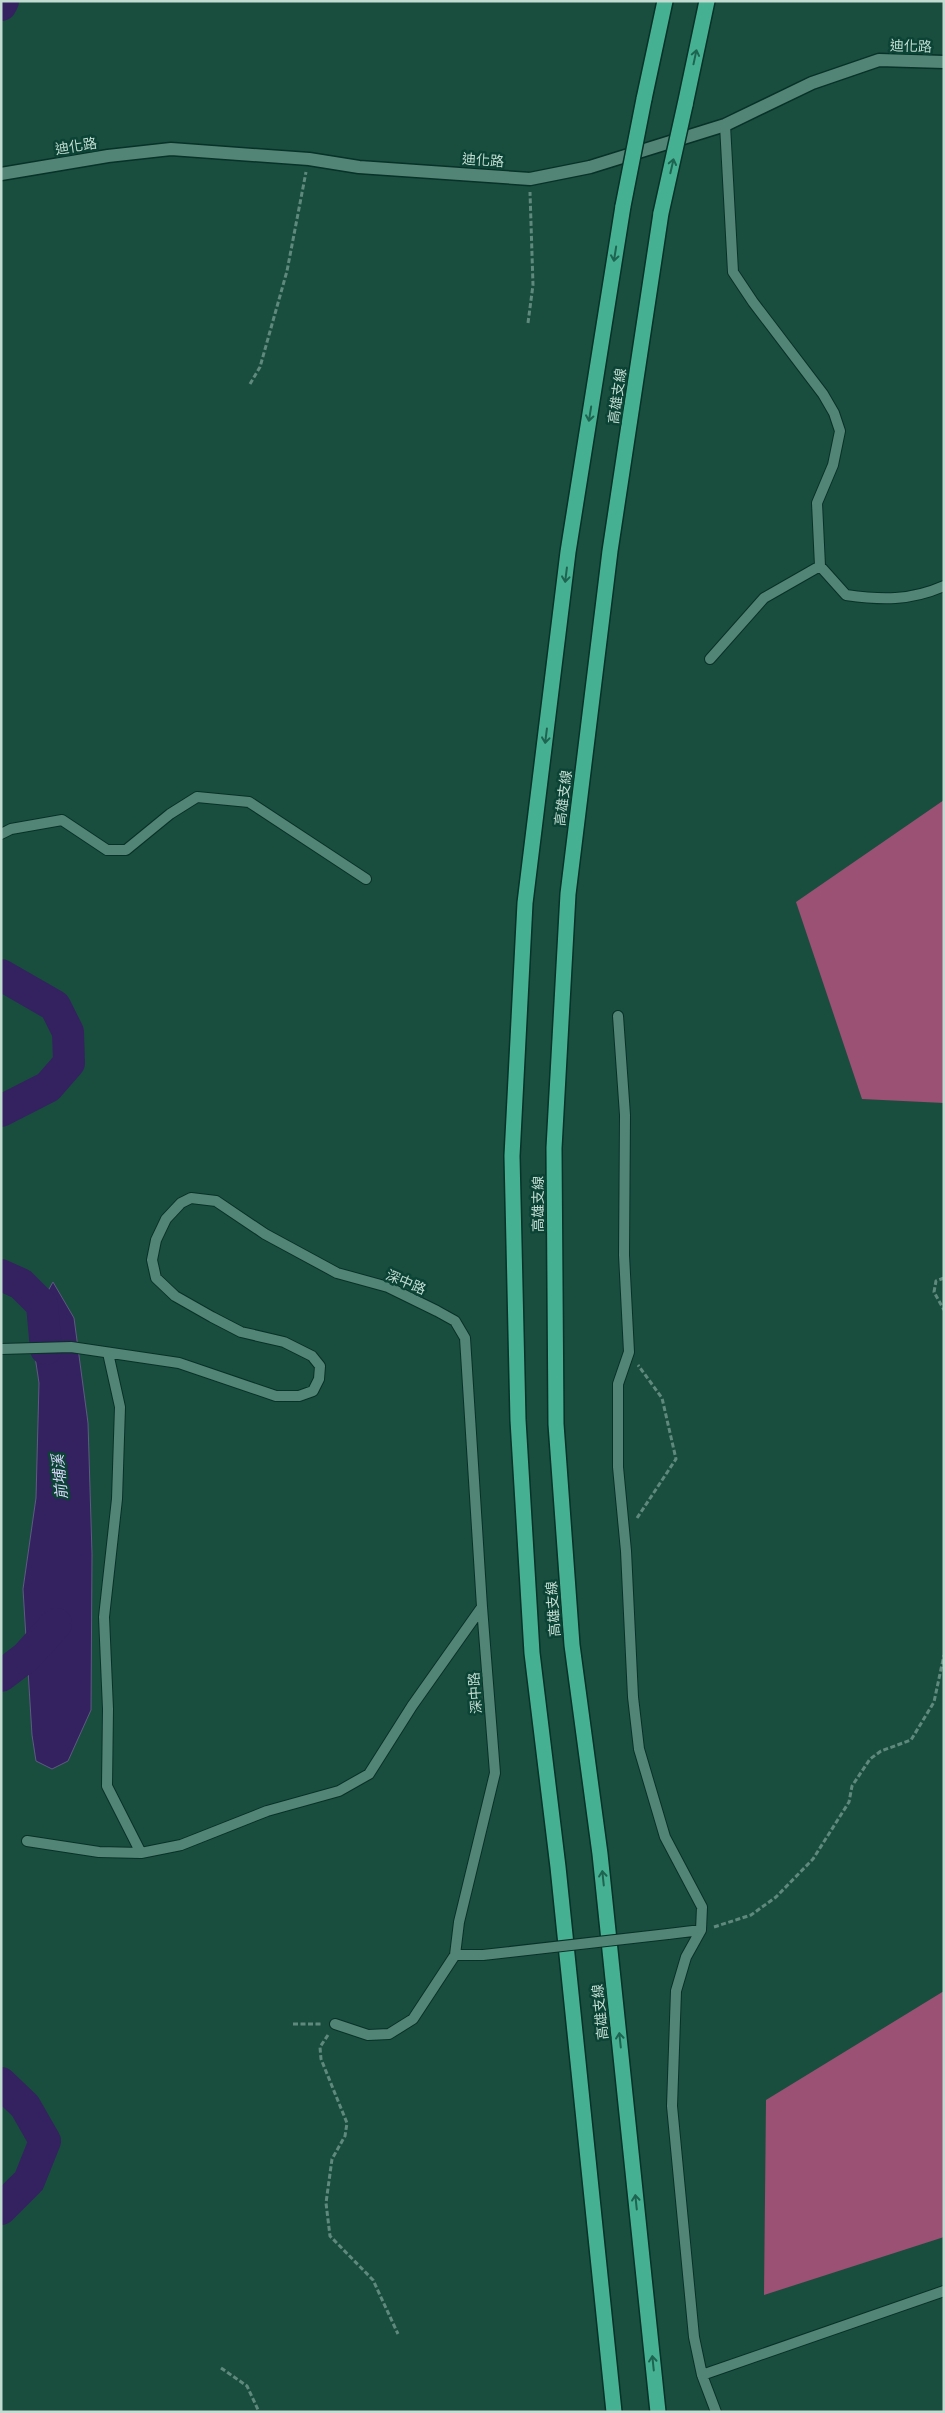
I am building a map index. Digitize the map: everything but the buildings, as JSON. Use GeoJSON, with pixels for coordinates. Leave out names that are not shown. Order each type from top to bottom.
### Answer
{"type":"FeatureCollection","features":[{"type":"Feature","properties":{"kind":"highway","name":"高雄支線"},"geometry":{"type":"LineString","coordinates":[[614,2412],[558,1867],[532,1653],[518,1420],[512,1156],[526,894],[568,552],[623,206],[665,1]]}},
{"type":"Feature","properties":{"kind":"highway","name":"高雄支線"},"geometry":{"type":"LineString","coordinates":[[658,2412],[600,1854],[572,1646],[556,1424],[554,1148],[569,884],[610,552],[661,213],[707,1]]}},
{"type":"Feature","properties":{"kind":"street","name":"迪化路"},"geometry":{"type":"LineString","coordinates":[[1,174],[108,156],[171,149],[309,159],[359,167],[530,179],[590,167],[725,125],[812,83],[879,60],[944,62]]}},
{"type":"Feature","properties":{"kind":"lane"},"geometry":{"type":"LineString","coordinates":[[725,125],[734,272],[769,324],[822,394],[834,413],[840,431],[833,465],[817,503],[820,566],[846,595],[883,600],[928,593],[944,586]]}},
{"type":"Feature","properties":{"kind":"lane"},"geometry":{"type":"LineString","coordinates":[[710,659],[764,598],[820,566]]}},
{"type":"Feature","properties":{"kind":"lane"},"geometry":{"type":"LineString","coordinates":[[1,834],[10,829],[62,820],[107,850],[126,850],[170,814],[197,797],[249,802],[366,879]]}},
{"type":"Feature","properties":{"kind":"lane"},"geometry":{"type":"LineString","coordinates":[[618,1016],[625,1114],[624,1255],[629,1352],[618,1384],[618,1467],[625,1536],[633,1697],[638,1748],[665,1837],[702,1907],[701,1930],[686,1957],[676,1991],[672,2106],[694,2337],[702,2375],[716,2412]]}},
{"type":"Feature","properties":{"kind":"lane","name":"深中路"},"geometry":{"type":"LineString","coordinates":[[1,1349],[72,1347],[179,1363],[276,1396],[299,1396],[313,1391],[319,1378],[320,1366],[312,1356],[284,1342],[241,1332],[175,1296],[156,1278],[152,1260],[156,1240],[166,1219],[181,1203],[191,1198],[216,1201],[265,1234],[338,1273],[388,1287],[454,1321],[466,1338],[482,1606],[495,1773],[459,1922],[455,1955],[413,2018],[389,2034],[368,2035],[335,2024]]}},
{"type":"Feature","properties":{"kind":"lane"},"geometry":{"type":"LineString","coordinates":[[108,1353],[120,1407],[117,1499],[104,1617],[108,1709],[107,1786],[140,1853]]}},
{"type":"Feature","properties":{"kind":"lane"},"geometry":{"type":"LineString","coordinates":[[27,1841],[99,1852],[140,1853],[181,1845],[267,1811],[339,1791],[368,1774],[412,1706],[482,1606]]}},
{"type":"Feature","properties":{"kind":"lane"},"geometry":{"type":"LineString","coordinates":[[455,1955],[483,1955],[701,1930]]}},
{"type":"Feature","properties":{"kind":"lane"},"geometry":{"type":"LineString","coordinates":[[702,2375],[944,2291]]}},
{"type":"Feature","properties":{"kind":"path"},"geometry":{"type":"LineString","coordinates":[[250,384],[260,367],[286,271],[309,159]]}},
{"type":"Feature","properties":{"kind":"path"},"geometry":{"type":"LineString","coordinates":[[528,324],[533,285],[530,179]]}},
{"type":"Feature","properties":{"kind":"path"},"geometry":{"type":"LineString","coordinates":[[944,1278],[936,1281],[934,1292],[944,1310]]}},
{"type":"Feature","properties":{"kind":"path"},"geometry":{"type":"LineString","coordinates":[[625,1536],[676,1459],[662,1398],[629,1352]]}},
{"type":"Feature","properties":{"kind":"path"},"geometry":{"type":"LineString","coordinates":[[701,1930],[751,1915],[776,1897],[814,1859],[849,1802],[852,1786],[870,1759],[881,1751],[911,1740],[934,1702],[944,1655]]}},
{"type":"Feature","properties":{"kind":"path"},"geometry":{"type":"LineString","coordinates":[[293,2024],[335,2024]]}},
{"type":"Feature","properties":{"kind":"path"},"geometry":{"type":"LineString","coordinates":[[335,2024],[320,2047],[321,2059],[347,2123],[345,2136],[332,2159],[326,2203],[330,2236],[373,2280],[398,2334]]}},
{"type":"Feature","properties":{"kind":"path"},"geometry":{"type":"LineString","coordinates":[[221,2368],[246,2386],[260,2412]]}},
{"type":"Feature","properties":{"kind":"shaded area"},"geometry":{"type":"Polygon","coordinates":[[[944,800],[944,1103],[862,1099],[796,902],[944,800]]]}},
{"type":"Feature","properties":{"kind":"shaded area"},"geometry":{"type":"Polygon","coordinates":[[[944,1991],[944,2237],[764,2295],[766,2100],[944,1991]]]}},
{"type":"Feature","properties":{"kind":"water"},"geometry":{"type":"Polygon","coordinates":[[[53,1282],[74,1318],[88,1423],[92,1554],[91,1710],[68,1761],[52,1769],[36,1761],[32,1735],[23,1589],[36,1498],[39,1383],[30,1323],[53,1282]]]}},
{"type":"Feature","properties":{"kind":"waterway","name":"前埔溪"},"geometry":{"type":"LineString","coordinates":[[1,5],[3,1]]}},
{"type":"Feature","properties":{"kind":"waterway","name":"前埔溪"},"geometry":{"type":"LineString","coordinates":[[1,975],[55,1006],[68,1032],[69,1063],[48,1087],[1,1111]]}},
{"type":"Feature","properties":{"kind":"waterway","name":"前埔溪"},"geometry":{"type":"LineString","coordinates":[[1,1275],[21,1284],[42,1305],[46,1349]]}},
{"type":"Feature","properties":{"kind":"waterway","name":"前埔溪"},"geometry":{"type":"LineString","coordinates":[[1,1676],[26,1657],[56,1624]]}},
{"type":"Feature","properties":{"kind":"waterway"},"geometry":{"type":"LineString","coordinates":[[1,2083],[25,2106],[45,2141],[29,2181],[1,2209]]}}]}
